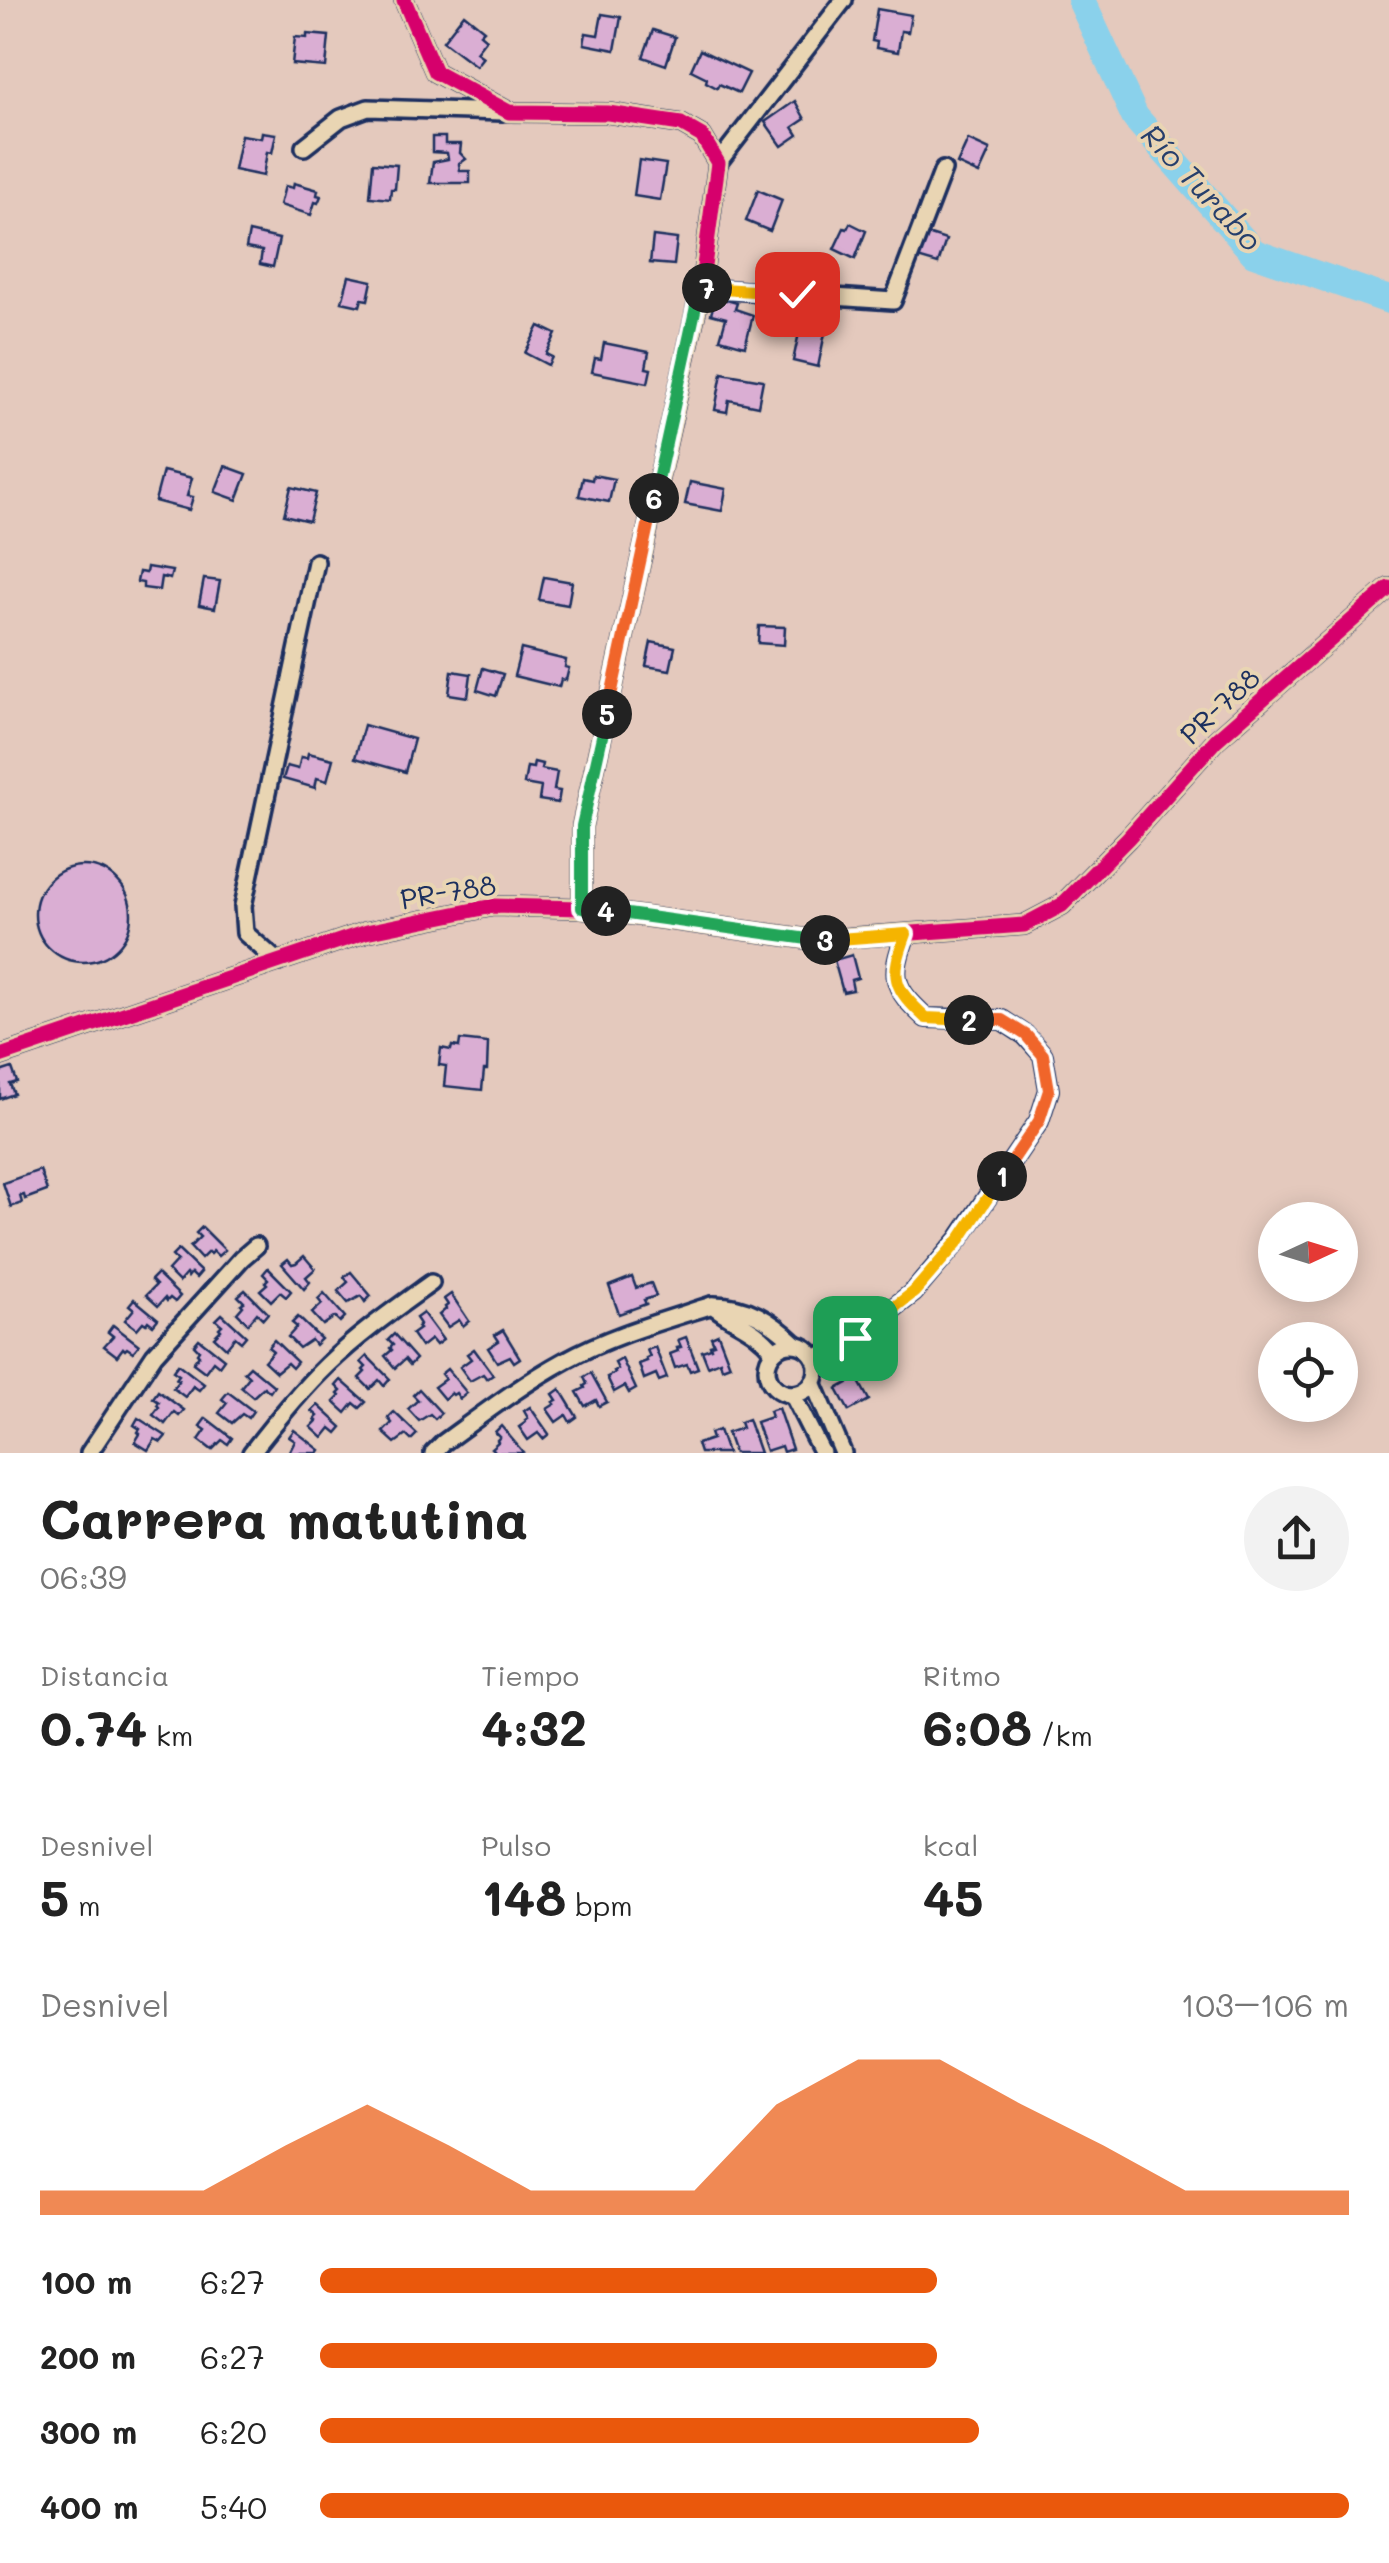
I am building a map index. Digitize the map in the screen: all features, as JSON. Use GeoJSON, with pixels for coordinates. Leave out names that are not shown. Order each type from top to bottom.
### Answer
{"type":"FeatureCollection","features":[{"type":"Feature","properties":{"kind":"street"},"geometry":{"type":"LineString","coordinates":[[404,0],[434,72],[509,112]]}},
{"type":"Feature","properties":{"kind":"street"},"geometry":{"type":"LineString","coordinates":[[582,908],[582,826],[700,288],[718,163],[844,0]]}},
{"type":"Feature","properties":{"kind":"street"},"geometry":{"type":"LineString","coordinates":[[304,147],[342,118],[368,108],[608,114],[682,124],[702,136],[718,163]]}},
{"type":"Feature","properties":{"kind":"street"},"geometry":{"type":"LineString","coordinates":[[700,288],[893,301],[942,170]]}},
{"type":"Feature","properties":{"kind":"street"},"geometry":{"type":"LineString","coordinates":[[278,962],[245,933],[243,906],[316,562]]}},
{"type":"Feature","properties":{"kind":"street","name":"PR-788"},"geometry":{"type":"LineString","coordinates":[[0,1056],[366,932],[493,906],[582,908],[815,940],[1024,925],[1062,904],[1216,740],[1389,588]]}},
{"type":"Feature","properties":{"kind":"street"},"geometry":{"type":"LineString","coordinates":[[815,1358],[855,1338],[914,1292],[960,1239],[1039,1121],[1049,1090],[1043,1055],[1026,1035],[1002,1020],[926,1018],[905,999],[896,982],[896,960],[906,934]]}},
{"type":"Feature","properties":{"kind":"street"},"geometry":{"type":"LineString","coordinates":[[89,1453],[154,1356],[256,1246]]}},
{"type":"Feature","properties":{"kind":"street"},"geometry":{"type":"LineString","coordinates":[[251,1453],[282,1412],[327,1365],[376,1322],[431,1283]]}},
{"type":"Feature","properties":{"kind":"street"},"geometry":{"type":"LineString","coordinates":[[433,1453],[512,1392],[568,1358],[712,1304],[732,1304],[774,1351]]}},
{"type":"Feature","properties":{"kind":"street"},"geometry":{"type":"LineString","coordinates":[[746,1317],[776,1325],[815,1358],[814,1382],[843,1453]]}},
{"type":"Feature","properties":{"kind":"street"},"geometry":{"type":"LineString","coordinates":[[796,1344],[774,1351],[768,1374],[776,1389],[792,1394],[814,1382]]}},
{"type":"Feature","properties":{"kind":"street"},"geometry":{"type":"LineString","coordinates":[[792,1394],[822,1453]]}},
{"type":"Feature","properties":{"kind":"building"},"geometry":{"type":"Polygon","coordinates":[[[877,9],[911,15],[908,32],[901,31],[898,52],[876,48],[877,42],[872,41],[877,9]]]}},
{"type":"Feature","properties":{"kind":"building"},"geometry":{"type":"Polygon","coordinates":[[[464,14],[484,30],[480,34],[486,39],[476,52],[483,57],[476,66],[443,41],[464,14]]]}},
{"type":"Feature","properties":{"kind":"building"},"geometry":{"type":"Polygon","coordinates":[[[602,14],[621,17],[615,50],[584,44],[586,33],[598,35],[602,14]]]}},
{"type":"Feature","properties":{"kind":"building"},"geometry":{"type":"Polygon","coordinates":[[[653,30],[675,37],[666,65],[643,57],[653,30]]]}},
{"type":"Feature","properties":{"kind":"building"},"geometry":{"type":"Polygon","coordinates":[[[307,34],[329,36],[326,67],[292,64],[295,37],[307,38],[307,34]]]}},
{"type":"Feature","properties":{"kind":"building"},"geometry":{"type":"Polygon","coordinates":[[[700,50],[749,73],[739,93],[719,84],[717,88],[691,70],[700,50]]]}},
{"type":"Feature","properties":{"kind":"building"},"geometry":{"type":"Polygon","coordinates":[[[795,101],[805,119],[793,127],[798,135],[782,146],[765,122],[795,101]]]}},
{"type":"Feature","properties":{"kind":"building"},"geometry":{"type":"Polygon","coordinates":[[[262,132],[276,134],[272,153],[267,152],[263,176],[234,170],[241,135],[261,138],[262,132]]]}},
{"type":"Feature","properties":{"kind":"building"},"geometry":{"type":"Polygon","coordinates":[[[432,137],[445,137],[445,144],[461,144],[460,153],[466,159],[459,164],[460,171],[470,171],[470,183],[430,183],[433,162],[448,159],[447,153],[432,152],[432,137]]]}},
{"type":"Feature","properties":{"kind":"building"},"geometry":{"type":"Polygon","coordinates":[[[968,140],[990,150],[979,174],[957,164],[968,140]]]}},
{"type":"Feature","properties":{"kind":"building"},"geometry":{"type":"Polygon","coordinates":[[[639,160],[666,164],[660,200],[634,196],[639,160]]]}},
{"type":"Feature","properties":{"kind":"building"},"geometry":{"type":"Polygon","coordinates":[[[373,163],[397,165],[390,199],[370,197],[373,163]]]}},
{"type":"Feature","properties":{"kind":"building"},"geometry":{"type":"Polygon","coordinates":[[[294,183],[318,190],[317,195],[321,196],[311,215],[280,205],[285,186],[293,188],[294,183]]]}},
{"type":"Feature","properties":{"kind":"building"},"geometry":{"type":"Polygon","coordinates":[[[758,190],[782,200],[770,231],[746,221],[758,190]]]}},
{"type":"Feature","properties":{"kind":"building"},"geometry":{"type":"Polygon","coordinates":[[[850,223],[866,231],[855,259],[834,249],[850,223]]]}},
{"type":"Feature","properties":{"kind":"building"},"geometry":{"type":"Polygon","coordinates":[[[249,232],[279,239],[273,267],[260,264],[262,251],[246,248],[249,232]]]}},
{"type":"Feature","properties":{"kind":"building"},"geometry":{"type":"Polygon","coordinates":[[[921,232],[946,240],[938,264],[914,257],[921,232]]]}},
{"type":"Feature","properties":{"kind":"building"},"geometry":{"type":"Polygon","coordinates":[[[653,236],[677,239],[674,265],[650,263],[653,236]]]}},
{"type":"Feature","properties":{"kind":"building"},"geometry":{"type":"Polygon","coordinates":[[[349,276],[372,281],[368,300],[362,299],[360,306],[342,302],[349,276]]]}},
{"type":"Feature","properties":{"kind":"building"},"geometry":{"type":"Polygon","coordinates":[[[716,297],[737,303],[735,309],[753,315],[745,346],[720,339],[726,318],[711,314],[716,297]]]}},
{"type":"Feature","properties":{"kind":"building"},"geometry":{"type":"Polygon","coordinates":[[[539,326],[556,334],[546,354],[552,357],[548,365],[525,353],[539,326]]]}},
{"type":"Feature","properties":{"kind":"building"},"geometry":{"type":"Polygon","coordinates":[[[800,328],[825,333],[818,367],[793,361],[800,328]]]}},
{"type":"Feature","properties":{"kind":"building"},"geometry":{"type":"Polygon","coordinates":[[[604,343],[649,352],[648,383],[592,372],[595,358],[601,359],[604,343]]]}},
{"type":"Feature","properties":{"kind":"building"},"geometry":{"type":"Polygon","coordinates":[[[722,373],[763,380],[758,406],[729,400],[727,412],[715,410],[722,373]]]}},
{"type":"Feature","properties":{"kind":"building"},"geometry":{"type":"Polygon","coordinates":[[[225,466],[247,474],[237,500],[215,492],[225,466]]]}},
{"type":"Feature","properties":{"kind":"building"},"geometry":{"type":"Polygon","coordinates":[[[163,471],[192,478],[187,496],[193,497],[189,510],[155,501],[163,471]]]}},
{"type":"Feature","properties":{"kind":"building"},"geometry":{"type":"Polygon","coordinates":[[[593,475],[614,479],[609,502],[579,496],[583,478],[592,480],[593,475]]]}},
{"type":"Feature","properties":{"kind":"building"},"geometry":{"type":"Polygon","coordinates":[[[690,482],[726,489],[722,511],[685,504],[690,482]]]}},
{"type":"Feature","properties":{"kind":"building"},"geometry":{"type":"Polygon","coordinates":[[[291,487],[316,493],[309,521],[284,515],[291,487]]]}},
{"type":"Feature","properties":{"kind":"building"},"geometry":{"type":"Polygon","coordinates":[[[147,567],[172,571],[170,579],[161,577],[159,590],[143,588],[143,583],[137,582],[139,572],[146,573],[147,567]]]}},
{"type":"Feature","properties":{"kind":"building"},"geometry":{"type":"Polygon","coordinates":[[[544,577],[572,582],[568,605],[539,600],[544,577]]]}},
{"type":"Feature","properties":{"kind":"building"},"geometry":{"type":"Polygon","coordinates":[[[204,579],[220,581],[215,608],[199,605],[204,579]]]}},
{"type":"Feature","properties":{"kind":"building"},"geometry":{"type":"Polygon","coordinates":[[[759,626],[785,627],[784,645],[758,643],[759,626]]]}},
{"type":"Feature","properties":{"kind":"building"},"geometry":{"type":"Polygon","coordinates":[[[651,642],[675,647],[670,670],[646,666],[651,642]]]}},
{"type":"Feature","properties":{"kind":"building"},"geometry":{"type":"Polygon","coordinates":[[[521,649],[566,660],[566,680],[561,679],[559,687],[514,676],[521,649]]]}},
{"type":"Feature","properties":{"kind":"building"},"geometry":{"type":"Polygon","coordinates":[[[483,668],[503,674],[496,696],[477,690],[483,668]]]}},
{"type":"Feature","properties":{"kind":"building"},"geometry":{"type":"Polygon","coordinates":[[[452,671],[471,674],[468,697],[449,694],[452,671]]]}},
{"type":"Feature","properties":{"kind":"building"},"geometry":{"type":"Polygon","coordinates":[[[364,725],[414,739],[405,772],[355,758],[364,725]]]}},
{"type":"Feature","properties":{"kind":"building"},"geometry":{"type":"Polygon","coordinates":[[[308,753],[333,759],[327,781],[317,778],[315,788],[283,779],[287,766],[298,769],[301,757],[307,758],[308,753]]]}},
{"type":"Feature","properties":{"kind":"building"},"geometry":{"type":"Polygon","coordinates":[[[534,762],[542,764],[541,769],[557,772],[554,790],[560,791],[558,803],[539,800],[541,787],[524,784],[527,767],[533,768],[534,762]]]}},
{"type":"Feature","properties":{"kind":"building"},"geometry":{"type":"Polygon","coordinates":[[[83,866],[101,870],[117,880],[127,896],[131,914],[127,932],[117,948],[101,958],[83,962],[65,958],[49,948],[39,932],[35,914],[39,896],[49,880],[65,870],[83,866]]]}},
{"type":"Feature","properties":{"kind":"building"},"geometry":{"type":"Polygon","coordinates":[[[852,955],[858,978],[851,980],[853,990],[843,992],[834,960],[852,955]]]}},
{"type":"Feature","properties":{"kind":"building"},"geometry":{"type":"Polygon","coordinates":[[[460,1040],[488,1043],[482,1090],[444,1086],[446,1066],[439,1065],[441,1048],[459,1047],[460,1040]]]}},
{"type":"Feature","properties":{"kind":"building"},"geometry":{"type":"Polygon","coordinates":[[[12,1068],[17,1082],[10,1084],[14,1094],[0,1099],[0,1072],[12,1068]]]}},
{"type":"Feature","properties":{"kind":"building"},"geometry":{"type":"Polygon","coordinates":[[[40,1170],[47,1191],[25,1199],[20,1196],[22,1203],[11,1207],[3,1183],[40,1170]]]}},
{"type":"Feature","properties":{"kind":"building"},"geometry":{"type":"Polygon","coordinates":[[[202,1227],[225,1250],[218,1256],[213,1251],[201,1259],[190,1247],[200,1237],[196,1233],[202,1227]]]}},
{"type":"Feature","properties":{"kind":"building"},"geometry":{"type":"Polygon","coordinates":[[[178,1250],[201,1272],[196,1278],[186,1274],[179,1282],[168,1271],[177,1261],[172,1256],[178,1250]]]}},
{"type":"Feature","properties":{"kind":"building"},"geometry":{"type":"Polygon","coordinates":[[[304,1256],[315,1269],[306,1277],[310,1282],[304,1289],[282,1264],[288,1259],[296,1263],[304,1256]]]}},
{"type":"Feature","properties":{"kind":"building"},"geometry":{"type":"Polygon","coordinates":[[[268,1268],[291,1291],[286,1297],[280,1292],[271,1301],[260,1290],[267,1284],[263,1274],[268,1268]]]}},
{"type":"Feature","properties":{"kind":"building"},"geometry":{"type":"Polygon","coordinates":[[[351,1272],[371,1296],[365,1302],[361,1296],[348,1303],[338,1291],[348,1282],[344,1277],[351,1272]]]}},
{"type":"Feature","properties":{"kind":"building"},"geometry":{"type":"Polygon","coordinates":[[[157,1274],[180,1296],[175,1302],[165,1298],[158,1306],[146,1295],[156,1285],[151,1280],[157,1274]]]}},
{"type":"Feature","properties":{"kind":"building"},"geometry":{"type":"Polygon","coordinates":[[[632,1277],[636,1288],[651,1283],[656,1296],[619,1314],[609,1286],[632,1277]]]}},
{"type":"Feature","properties":{"kind":"building"},"geometry":{"type":"Polygon","coordinates":[[[245,1290],[268,1313],[263,1319],[257,1313],[248,1324],[237,1313],[244,1302],[238,1296],[245,1290]]]}},
{"type":"Feature","properties":{"kind":"building"},"geometry":{"type":"Polygon","coordinates":[[[324,1293],[345,1317],[340,1322],[335,1317],[323,1325],[312,1313],[322,1304],[318,1299],[324,1293]]]}},
{"type":"Feature","properties":{"kind":"building"},"geometry":{"type":"Polygon","coordinates":[[[451,1294],[469,1321],[463,1326],[459,1320],[448,1327],[439,1315],[448,1305],[444,1299],[451,1294]]]}},
{"type":"Feature","properties":{"kind":"building"},"geometry":{"type":"Polygon","coordinates":[[[134,1299],[158,1319],[153,1325],[143,1322],[137,1329],[125,1320],[134,1309],[129,1305],[134,1299]]]}},
{"type":"Feature","properties":{"kind":"building"},"geometry":{"type":"Polygon","coordinates":[[[423,1313],[443,1340],[436,1345],[431,1339],[421,1347],[412,1334],[419,1329],[416,1318],[423,1313]]]}},
{"type":"Feature","properties":{"kind":"building"},"geometry":{"type":"Polygon","coordinates":[[[222,1314],[246,1336],[241,1342],[235,1337],[226,1348],[214,1337],[221,1330],[222,1325],[216,1320],[222,1314]]]}},
{"type":"Feature","properties":{"kind":"building"},"geometry":{"type":"Polygon","coordinates":[[[298,1317],[321,1339],[315,1345],[311,1340],[299,1348],[288,1337],[297,1327],[292,1323],[298,1317]]]}},
{"type":"Feature","properties":{"kind":"building"},"geometry":{"type":"Polygon","coordinates":[[[113,1325],[139,1345],[133,1352],[123,1348],[117,1356],[104,1346],[113,1336],[108,1332],[113,1325]]]}},
{"type":"Feature","properties":{"kind":"building"},"geometry":{"type":"Polygon","coordinates":[[[503,1330],[520,1358],[514,1362],[510,1356],[497,1362],[488,1348],[499,1341],[495,1335],[503,1330]]]}},
{"type":"Feature","properties":{"kind":"building"},"geometry":{"type":"Polygon","coordinates":[[[394,1334],[416,1359],[410,1365],[405,1359],[395,1368],[385,1356],[392,1350],[388,1340],[394,1334]]]}},
{"type":"Feature","properties":{"kind":"building"},"geometry":{"type":"Polygon","coordinates":[[[718,1334],[730,1365],[722,1368],[720,1361],[708,1366],[702,1351],[711,1348],[711,1337],[718,1334]]]}},
{"type":"Feature","properties":{"kind":"building"},"geometry":{"type":"Polygon","coordinates":[[[686,1337],[698,1368],[690,1371],[687,1364],[675,1368],[670,1354],[681,1347],[678,1340],[686,1337]]]}},
{"type":"Feature","properties":{"kind":"building"},"geometry":{"type":"Polygon","coordinates":[[[199,1339],[224,1359],[219,1366],[213,1361],[205,1372],[193,1363],[199,1355],[194,1345],[199,1339]]]}},
{"type":"Feature","properties":{"kind":"building"},"geometry":{"type":"Polygon","coordinates":[[[274,1340],[297,1362],[292,1368],[287,1363],[276,1372],[264,1361],[273,1351],[268,1347],[274,1340]]]}},
{"type":"Feature","properties":{"kind":"building"},"geometry":{"type":"Polygon","coordinates":[[[655,1347],[667,1378],[659,1381],[656,1374],[644,1379],[639,1364],[650,1357],[647,1350],[655,1347]]]}},
{"type":"Feature","properties":{"kind":"building"},"geometry":{"type":"Polygon","coordinates":[[[474,1349],[493,1375],[487,1379],[483,1374],[470,1381],[460,1367],[471,1359],[467,1354],[474,1349]]]}},
{"type":"Feature","properties":{"kind":"building"},"geometry":{"type":"Polygon","coordinates":[[[367,1356],[390,1379],[384,1386],[379,1380],[370,1389],[359,1378],[366,1367],[361,1362],[367,1356]]]}},
{"type":"Feature","properties":{"kind":"building"},"geometry":{"type":"Polygon","coordinates":[[[622,1359],[636,1389],[629,1393],[625,1386],[614,1392],[607,1377],[615,1373],[615,1363],[622,1359]]]}},
{"type":"Feature","properties":{"kind":"building"},"geometry":{"type":"Polygon","coordinates":[[[178,1364],[204,1384],[199,1390],[193,1386],[185,1397],[173,1388],[179,1380],[173,1371],[178,1364]]]}},
{"type":"Feature","properties":{"kind":"building"},"geometry":{"type":"Polygon","coordinates":[[[250,1366],[274,1386],[270,1392],[264,1387],[253,1397],[241,1387],[249,1377],[244,1372],[250,1366]]]}},
{"type":"Feature","properties":{"kind":"building"},"geometry":{"type":"Polygon","coordinates":[[[447,1369],[467,1393],[460,1399],[451,1393],[444,1399],[434,1387],[445,1379],[441,1374],[447,1369]]]}},
{"type":"Feature","properties":{"kind":"building"},"geometry":{"type":"Polygon","coordinates":[[[591,1373],[607,1402],[599,1406],[596,1400],[585,1406],[577,1392],[585,1388],[584,1377],[591,1373]]]}},
{"type":"Feature","properties":{"kind":"building"},"geometry":{"type":"Polygon","coordinates":[[[857,1378],[869,1400],[849,1411],[837,1389],[857,1378]]]}},
{"type":"Feature","properties":{"kind":"building"},"geometry":{"type":"Polygon","coordinates":[[[341,1380],[366,1402],[360,1408],[354,1403],[346,1413],[334,1402],[340,1396],[336,1386],[341,1380]]]}},
{"type":"Feature","properties":{"kind":"building"},"geometry":{"type":"Polygon","coordinates":[[[419,1389],[441,1413],[435,1419],[430,1414],[419,1421],[408,1409],[418,1400],[413,1395],[419,1389]]]}},
{"type":"Feature","properties":{"kind":"building"},"geometry":{"type":"Polygon","coordinates":[[[560,1389],[577,1417],[570,1422],[566,1415],[556,1422],[547,1409],[555,1404],[553,1394],[560,1389]]]}},
{"type":"Feature","properties":{"kind":"building"},"geometry":{"type":"Polygon","coordinates":[[[158,1391],[184,1410],[179,1416],[174,1412],[165,1424],[153,1415],[159,1407],[153,1398],[158,1391]]]}},
{"type":"Feature","properties":{"kind":"building"},"geometry":{"type":"Polygon","coordinates":[[[228,1392],[253,1411],[248,1418],[242,1414],[232,1423],[219,1413],[227,1403],[222,1399],[228,1392]]]}},
{"type":"Feature","properties":{"kind":"building"},"geometry":{"type":"Polygon","coordinates":[[[318,1405],[342,1427],[337,1433],[331,1428],[323,1438],[311,1427],[318,1416],[312,1411],[318,1405]]]}},
{"type":"Feature","properties":{"kind":"building"},"geometry":{"type":"Polygon","coordinates":[[[530,1407],[549,1434],[543,1439],[538,1433],[528,1440],[519,1427],[526,1422],[524,1411],[530,1407]]]}},
{"type":"Feature","properties":{"kind":"building"},"geometry":{"type":"Polygon","coordinates":[[[778,1408],[792,1449],[783,1452],[781,1446],[766,1451],[756,1422],[771,1417],[769,1411],[778,1408]]]}},
{"type":"Feature","properties":{"kind":"building"},"geometry":{"type":"Polygon","coordinates":[[[394,1412],[417,1434],[411,1440],[406,1435],[395,1443],[383,1432],[392,1423],[388,1418],[394,1412]]]}},
{"type":"Feature","properties":{"kind":"building"},"geometry":{"type":"Polygon","coordinates":[[[138,1418],[166,1436],[161,1442],[155,1439],[148,1450],[135,1442],[140,1434],[134,1425],[138,1418]]]}},
{"type":"Feature","properties":{"kind":"building"},"geometry":{"type":"Polygon","coordinates":[[[206,1418],[232,1438],[228,1444],[222,1440],[212,1450],[199,1440],[206,1430],[200,1426],[206,1418]]]}},
{"type":"Feature","properties":{"kind":"building"},"geometry":{"type":"Polygon","coordinates":[[[748,1419],[760,1453],[734,1453],[727,1433],[742,1428],[740,1422],[748,1419]]]}},
{"type":"Feature","properties":{"kind":"building"},"geometry":{"type":"Polygon","coordinates":[[[501,1426],[523,1452],[496,1453],[491,1448],[498,1442],[500,1437],[495,1432],[501,1426]]]}},
{"type":"Feature","properties":{"kind":"building"},"geometry":{"type":"Polygon","coordinates":[[[294,1430],[320,1450],[318,1453],[289,1453],[295,1441],[289,1437],[294,1430]]]}},
{"type":"Feature","properties":{"kind":"building"},"geometry":{"type":"Polygon","coordinates":[[[719,1430],[727,1453],[700,1453],[697,1444],[712,1439],[710,1433],[719,1430]]]}},
{"type":"Feature","properties":{"kind":"waterway","name":"Río Turabo"},"geometry":{"type":"LineString","coordinates":[[1081,0],[1135,117],[1254,253],[1389,300]]}},
{"type":"Feature","properties":{"kind":"cycle path"},"geometry":{"type":"LineString","coordinates":[[404,0],[435,72],[509,112],[608,113],[681,124],[702,136],[718,163],[701,288],[582,826],[582,908]]}},
{"type":"Feature","properties":{"kind":"cycle path"},"geometry":{"type":"LineString","coordinates":[[0,1056],[366,932],[493,906],[582,908],[815,940],[1024,925],[1062,905],[1216,740],[1389,588]]}},
{"type":"Feature","properties":{"kind":"route"},"geometry":{"type":"LineString","coordinates":[[797,294],[700,288],[582,826],[582,908],[815,940],[906,934],[896,960],[896,982],[905,999],[926,1018],[1002,1020],[1026,1035],[1043,1055],[1049,1090],[1039,1121],[960,1239],[914,1292],[855,1338]]}}]}
